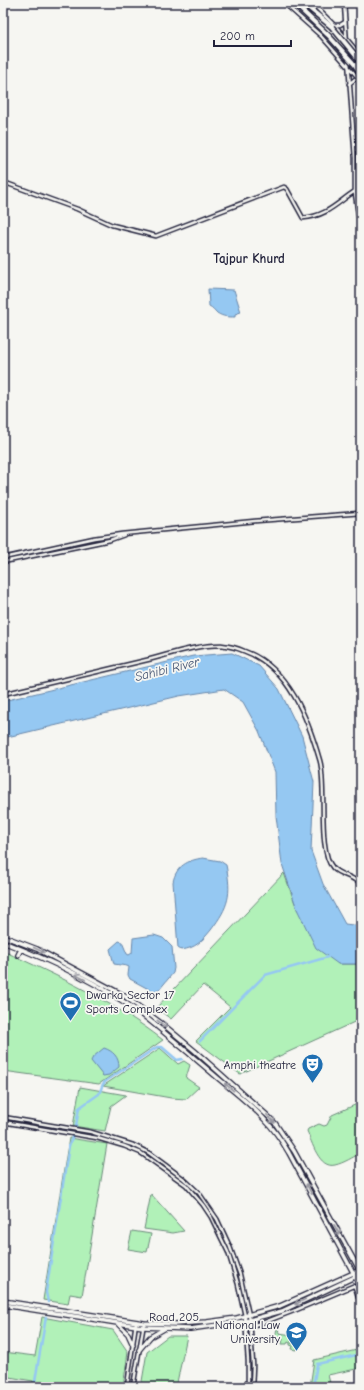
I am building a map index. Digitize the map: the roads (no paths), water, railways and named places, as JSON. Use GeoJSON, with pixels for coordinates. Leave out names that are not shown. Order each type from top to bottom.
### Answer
{"type":"FeatureCollection","features":[{"type":"Feature","properties":{"kind":"highway"},"geometry":{"type":"LineString","coordinates":[[294,3],[329,36],[361,74]]}},
{"type":"Feature","properties":{"kind":"highway"},"geometry":{"type":"LineString","coordinates":[[303,3],[333,26],[361,63]]}},
{"type":"Feature","properties":{"kind":"main road"},"geometry":{"type":"LineString","coordinates":[[3,936],[37,949],[123,995],[165,1026],[195,1051],[268,1116],[275,1123],[294,1151],[361,1271]]}},
{"type":"Feature","properties":{"kind":"main road"},"geometry":{"type":"LineString","coordinates":[[3,942],[34,954],[118,998],[191,1054],[264,1118],[289,1153],[354,1275],[361,1292]]}},
{"type":"Feature","properties":{"kind":"main road"},"geometry":{"type":"LineString","coordinates":[[18,955],[21,949]]}},
{"type":"Feature","properties":{"kind":"main road","name":"Road 205"},"geometry":{"type":"LineString","coordinates":[[3,1301],[136,1324],[165,1328],[190,1329],[248,1321],[282,1311],[361,1271]]}},
{"type":"Feature","properties":{"kind":"main road","name":"Road 205"},"geometry":{"type":"LineString","coordinates":[[143,1325],[207,1322],[247,1316],[280,1306],[354,1275]]}},
{"type":"Feature","properties":{"kind":"main road","name":"Road 205"},"geometry":{"type":"LineString","coordinates":[[3,1305],[118,1324],[136,1324]]}},
{"type":"Feature","properties":{"kind":"main road"},"geometry":{"type":"LineString","coordinates":[[118,1324],[128,1334],[133,1345]]}},
{"type":"Feature","properties":{"kind":"main road"},"geometry":{"type":"LineString","coordinates":[[139,1350],[150,1337],[165,1328]]}},
{"type":"Feature","properties":{"kind":"street"},"geometry":{"type":"LineString","coordinates":[[284,3],[321,36],[361,81]]}},
{"type":"Feature","properties":{"kind":"street"},"geometry":{"type":"LineString","coordinates":[[312,3],[333,26],[346,37],[361,56]]}},
{"type":"Feature","properties":{"kind":"street"},"geometry":{"type":"LineString","coordinates":[[344,3],[355,158],[355,191],[361,233]]}},
{"type":"Feature","properties":{"kind":"street"},"geometry":{"type":"LineString","coordinates":[[333,26],[340,25],[345,22]]}},
{"type":"Feature","properties":{"kind":"street"},"geometry":{"type":"LineString","coordinates":[[349,84],[355,79],[361,81]]}},
{"type":"Feature","properties":{"kind":"street"},"geometry":{"type":"LineString","coordinates":[[3,182],[77,209],[112,225],[156,236],[282,187],[287,189],[304,218],[323,214],[355,191]]}},
{"type":"Feature","properties":{"kind":"street"},"geometry":{"type":"LineString","coordinates":[[3,558],[94,538],[145,531],[361,513]]}},
{"type":"Feature","properties":{"kind":"street"},"geometry":{"type":"LineString","coordinates":[[3,562],[110,540],[125,534]]}},
{"type":"Feature","properties":{"kind":"street"},"geometry":{"type":"LineString","coordinates":[[3,694],[164,655],[212,646],[230,647],[256,656],[282,678],[297,702],[309,728],[322,771],[324,834],[326,853],[329,861],[334,869],[356,879],[361,885]]}},
{"type":"Feature","properties":{"kind":"street"},"geometry":{"type":"LineString","coordinates":[[3,1118],[79,1130],[118,1139],[149,1153],[184,1179],[199,1193],[217,1219],[230,1247],[240,1275],[250,1326],[253,1366],[252,1387]]}},
{"type":"Feature","properties":{"kind":"street"},"geometry":{"type":"LineString","coordinates":[[3,1122],[78,1134],[113,1142],[141,1152],[186,1185],[211,1217],[228,1252],[247,1316]]}},
{"type":"Feature","properties":{"kind":"street"},"geometry":{"type":"LineString","coordinates":[[250,1326],[296,1310],[350,1286],[355,1287],[361,1305]]}},
{"type":"Feature","properties":{"kind":"street"},"geometry":{"type":"LineString","coordinates":[[248,1321],[248,1387]]}},
{"type":"Feature","properties":{"kind":"street"},"geometry":{"type":"LineString","coordinates":[[127,1387],[136,1324]]}},
{"type":"Feature","properties":{"kind":"street"},"geometry":{"type":"LineString","coordinates":[[134,1386],[143,1325]]}},
{"type":"Feature","properties":{"kind":"water"},"geometry":{"type":"Polygon","coordinates":[[[208,289],[234,290],[241,312],[235,314],[235,317],[217,313],[209,306],[208,289]]]}},
{"type":"Feature","properties":{"kind":"water","name":"Sahibi River"},"geometry":{"type":"Polygon","coordinates":[[[232,653],[259,666],[279,689],[302,736],[314,782],[311,851],[323,884],[345,924],[361,926],[361,964],[338,964],[316,948],[297,909],[282,864],[276,816],[275,772],[259,731],[243,702],[224,689],[179,696],[3,738],[3,701],[193,656],[232,653]]]}},
{"type":"Feature","properties":{"kind":"water"},"geometry":{"type":"Polygon","coordinates":[[[203,858],[220,861],[226,865],[229,884],[228,900],[222,914],[205,937],[195,946],[181,950],[178,948],[173,882],[180,868],[192,860],[203,858]]]}},
{"type":"Feature","properties":{"kind":"water"},"geometry":{"type":"Polygon","coordinates":[[[154,935],[163,938],[172,947],[174,968],[173,973],[159,990],[154,992],[130,979],[128,975],[129,967],[114,964],[110,949],[119,941],[122,942],[127,954],[129,955],[132,953],[133,938],[154,935]]]}},
{"type":"Feature","properties":{"kind":"water"},"geometry":{"type":"Polygon","coordinates":[[[104,1048],[115,1055],[118,1060],[119,1067],[109,1075],[103,1076],[91,1061],[93,1057],[104,1048]]]}},
{"type":"Feature","properties":{"kind":"waterway"},"geometry":{"type":"LineString","coordinates":[[200,1041],[265,975],[328,957],[330,954]]}},
{"type":"Feature","properties":{"kind":"waterway"},"geometry":{"type":"LineString","coordinates":[[48,1302],[46,1292],[69,1146],[76,1126],[79,1108],[99,1094],[103,1084],[106,1081],[157,1047],[162,1047],[177,1060],[182,1059]]}},
{"type":"Feature","properties":{"kind":"waterway"},"geometry":{"type":"LineString","coordinates":[[34,1387],[46,1317]]}},
{"type":"Feature","properties":{"kind":"waterway"},"geometry":{"type":"LineString","coordinates":[[313,1387],[317,1364],[361,1354]]}},
{"type":"Feature","properties":{"kind":"waterway"},"geometry":{"type":"LineString","coordinates":[[118,1387],[126,1387]]}},
{"type":"Feature","properties":{"kind":"place","name":"Dwarka Sector 17 Sports Complex"},"geometry":{"type":"Point","coordinates":[71,1022]}},
{"type":"Feature","properties":{"kind":"place","name":"Amphi theatre"},"geometry":{"type":"Point","coordinates":[312,1084]}},
{"type":"Feature","properties":{"kind":"place","name":"National Law University"},"geometry":{"type":"Point","coordinates":[296,1352]}},
{"type":"Feature","properties":{"kind":"district","name":"Tajpur Khurd"},"geometry":{"type":"Point","coordinates":[249,258]}}]}
